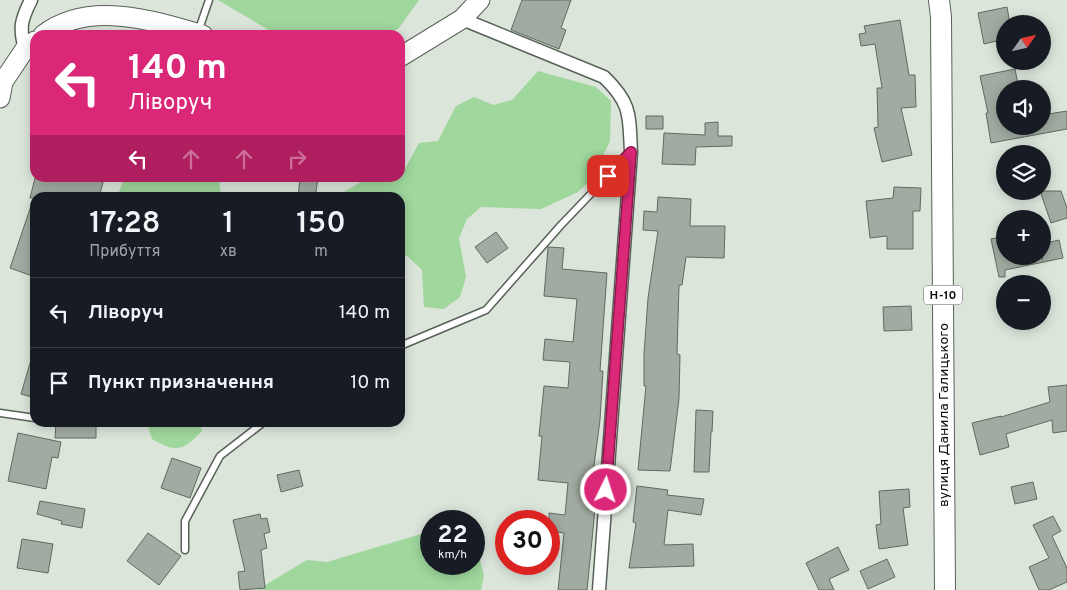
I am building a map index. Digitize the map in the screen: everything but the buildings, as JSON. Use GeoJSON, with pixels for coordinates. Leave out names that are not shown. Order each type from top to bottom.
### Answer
{"type":"FeatureCollection","features":[{"type":"Feature","properties":{"kind":"main road","name":"вулиця Данила Галицького"},"geometry":{"type":"LineString","coordinates":[[938,0],[941,27],[945,590]]}},
{"type":"Feature","properties":{"kind":"street"},"geometry":{"type":"LineString","coordinates":[[0,98],[3,82],[30,45],[20,34],[22,18],[31,0]]}},
{"type":"Feature","properties":{"kind":"street"},"geometry":{"type":"LineString","coordinates":[[405,54],[462,19],[480,0]]}},
{"type":"Feature","properties":{"kind":"street"},"geometry":{"type":"LineString","coordinates":[[53,30],[76,18],[111,14],[186,30]]}},
{"type":"Feature","properties":{"kind":"street"},"geometry":{"type":"LineString","coordinates":[[462,19],[604,77],[618,90],[629,112],[631,152],[599,590]]}},
{"type":"Feature","properties":{"kind":"lane"},"geometry":{"type":"LineString","coordinates":[[201,30],[209,0]]}},
{"type":"Feature","properties":{"kind":"lane"},"geometry":{"type":"LineString","coordinates":[[405,344],[486,310],[561,225],[631,152]]}},
{"type":"Feature","properties":{"kind":"lane"},"geometry":{"type":"LineString","coordinates":[[0,413],[30,417]]}},
{"type":"Feature","properties":{"kind":"lane"},"geometry":{"type":"LineString","coordinates":[[185,550],[185,521],[220,456],[258,427]]}},
{"type":"Feature","properties":{"kind":"green space"},"geometry":{"type":"Polygon","coordinates":[[[218,0],[419,0],[396,30],[269,30],[218,0]]]}},
{"type":"Feature","properties":{"kind":"green space"},"geometry":{"type":"Polygon","coordinates":[[[538,71],[596,87],[611,101],[610,141],[593,178],[578,192],[541,209],[481,207],[467,219],[459,238],[466,277],[460,297],[444,309],[424,307],[422,270],[405,256],[405,192],[344,192],[361,182],[405,182],[405,169],[419,143],[438,141],[456,106],[474,97],[493,105],[512,100],[538,71]]]}},
{"type":"Feature","properties":{"kind":"green space"},"geometry":{"type":"Polygon","coordinates":[[[123,182],[219,182],[220,192],[119,192],[123,182]]]}},
{"type":"Feature","properties":{"kind":"green space"},"geometry":{"type":"Polygon","coordinates":[[[148,427],[201,427],[202,431],[190,443],[179,448],[167,446],[152,439],[148,427]]]}},
{"type":"Feature","properties":{"kind":"green space"},"geometry":{"type":"Polygon","coordinates":[[[420,534],[420,575],[484,576],[481,590],[257,590],[307,560],[327,562],[420,534]]]}},
{"type":"Feature","properties":{"kind":"route"},"geometry":{"type":"LineString","coordinates":[[606,490],[631,152],[608,176]]}}]}
